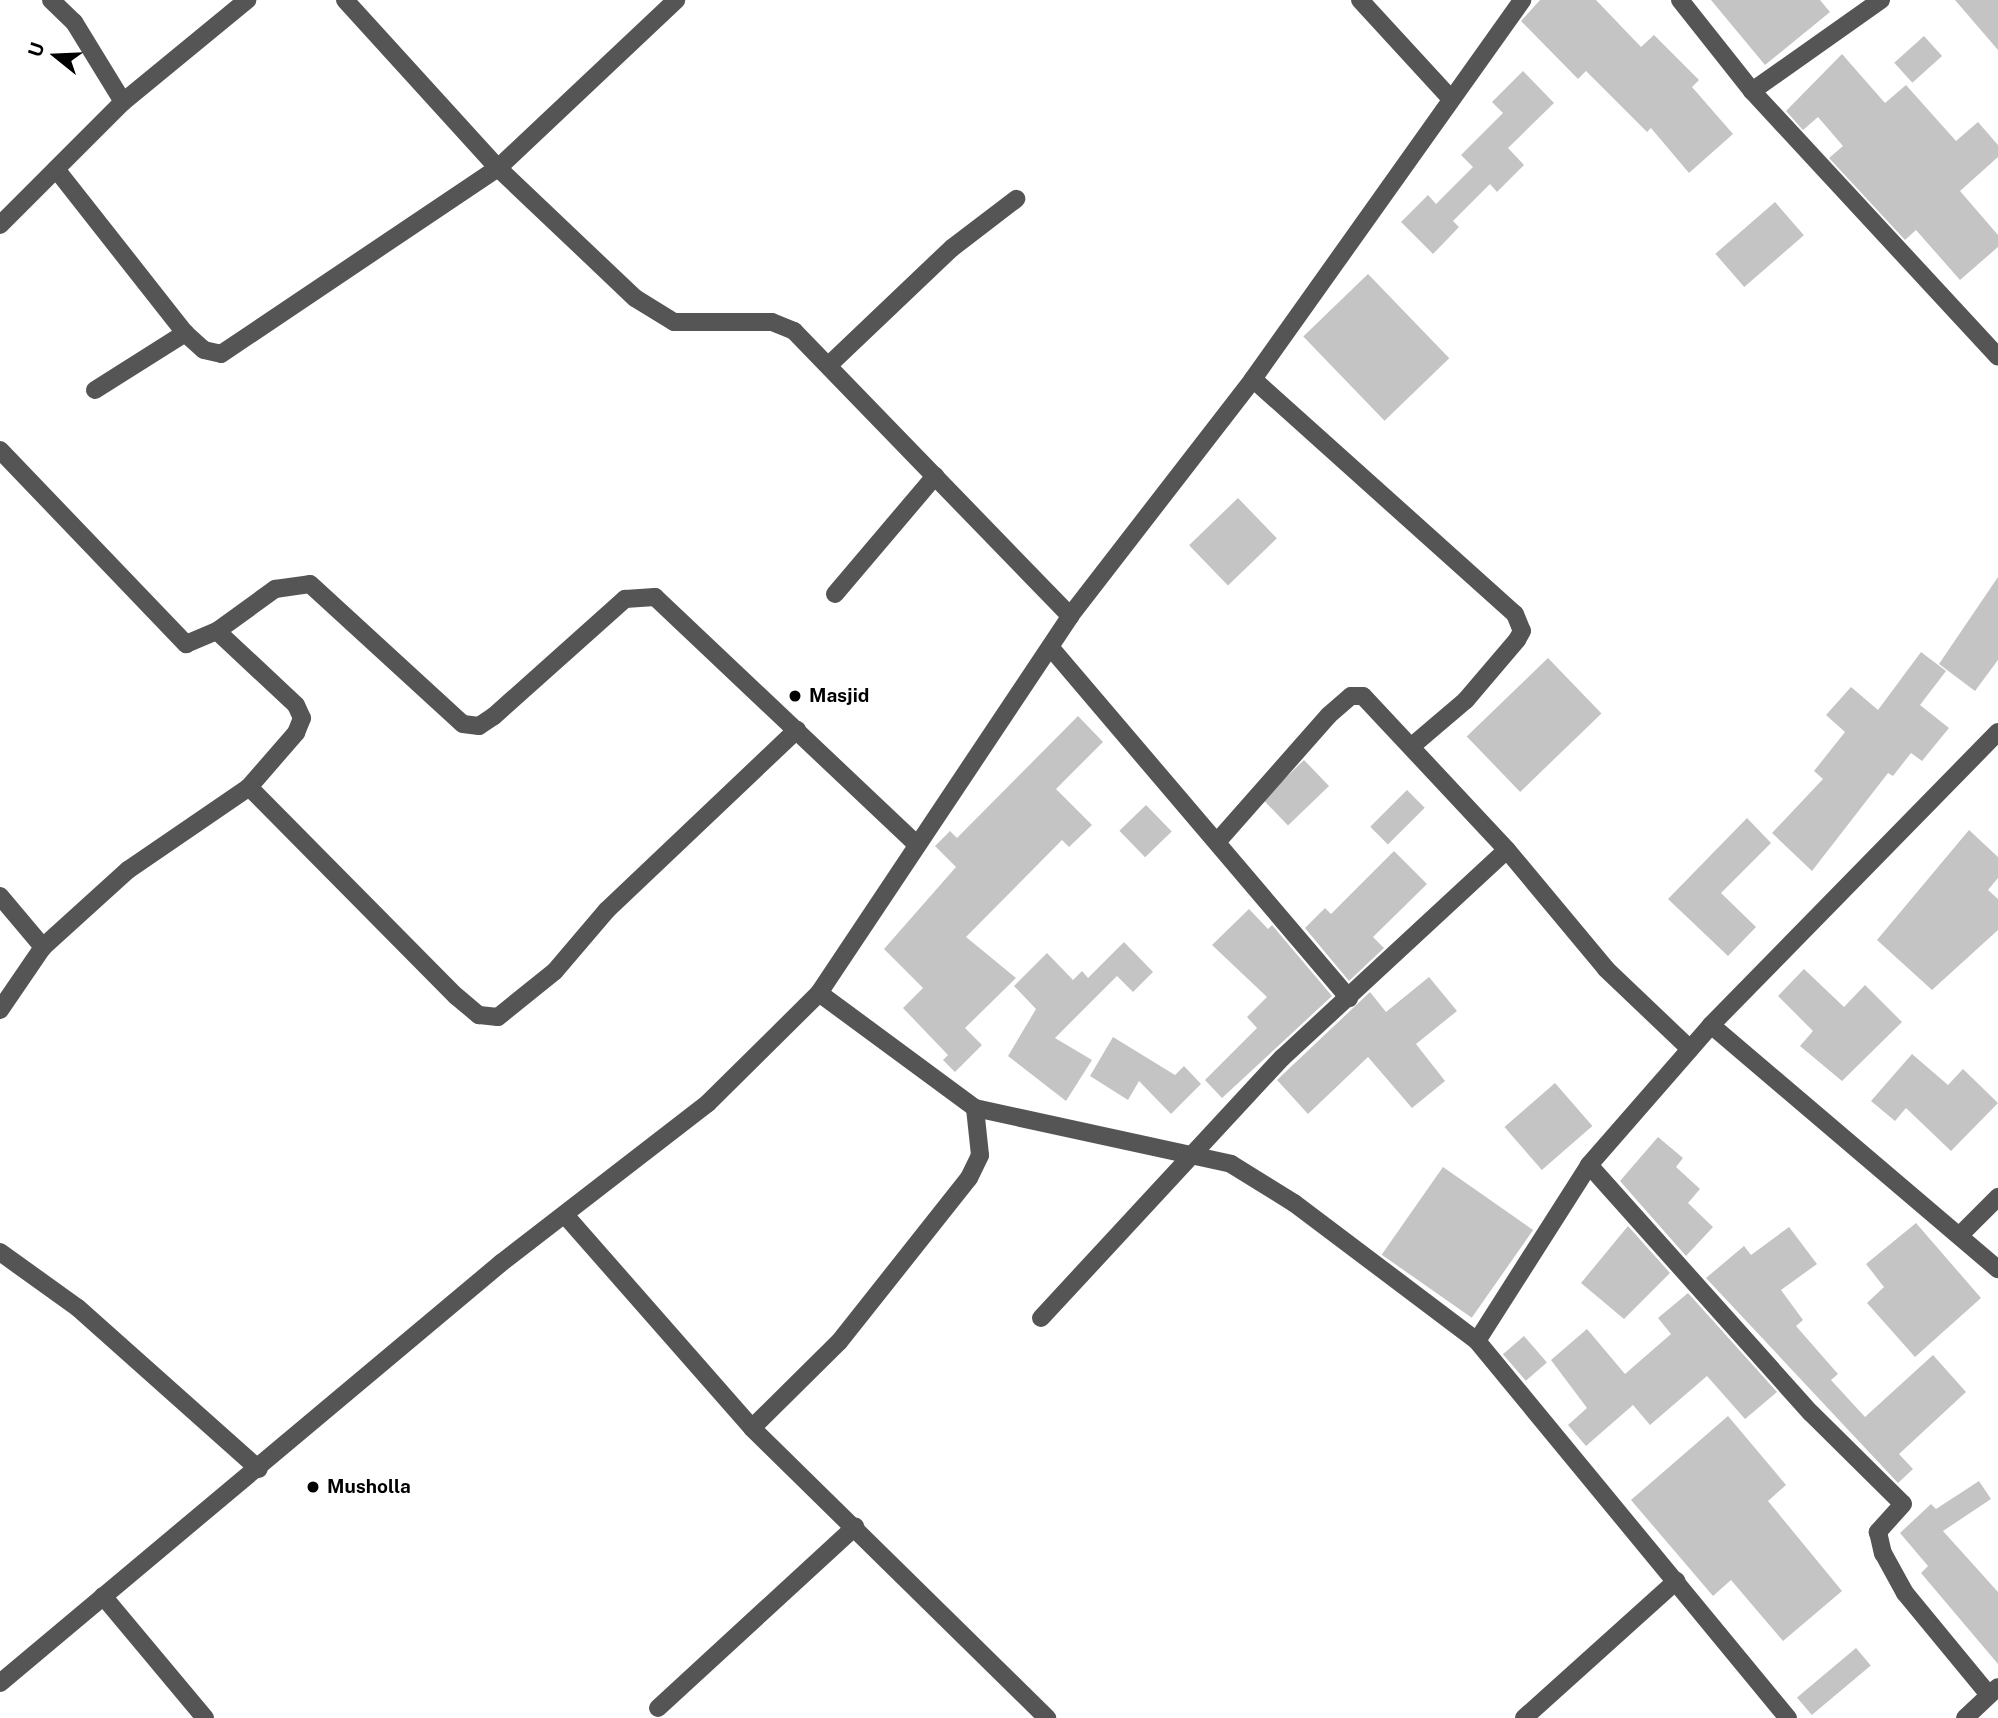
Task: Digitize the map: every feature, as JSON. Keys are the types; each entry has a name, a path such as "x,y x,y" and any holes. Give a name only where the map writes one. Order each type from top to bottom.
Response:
{"street":[{"path":"51,0 74,22 122,102"},
{"path":"0,225 122,102 247,0"},
{"path":"345,0 498,168 658,315 685,323 782,324 830,364 1070,616"},
{"path":"56,169 185,333 204,350 233,349 498,168 676,0"},
{"path":"1360,0 1451,99"},
{"path":"0,1684 565,1215 708,1103 819,993 1070,616 1253,379 1522,0"},
{"path":"1680,0 1752,91 1998,357"},
{"path":"1752,91 1881,0"},
{"path":"830,364 952,248 1016,199"},
{"path":"95,390 185,333"},
{"path":"1253,379 1516,614 1522,631 1517,640 1466,700 1412,746"},
{"path":"0,450 186,644 217,631 275,589 310,584 440,706 463,724 479,726 625,599 642,595 672,609 797,730 854,793 917,845"},
{"path":"835,594 935,476"},
{"path":"0,1010 43,947 128,870 249,787 302,718 286,692 217,631"},
{"path":"1051,648 1349,998"},
{"path":"1217,842 1271,775 1351,696 1363,696 1507,850 1606,969 1690,1049"},
{"path":"249,787 456,996 479,1015 498,1017 555,971 607,911 797,730"},
{"path":"1477,1341 1589,1165 1711,1025 1998,732"},
{"path":"1041,1318 1191,1153 1349,998 1507,850"},
{"path":"0,896 43,947"},
{"path":"819,993 975,1108 1191,1153 1256,1176 1477,1341 1788,1718"},
{"path":"1711,1025 1998,1269"},
{"path":"752,1428 839,1342 970,1178 981,1155 975,1108"},
{"path":"1589,1165 1811,1413 1903,1504 1878,1532 1883,1553 1913,1603 1994,1691 1965,1718"},
{"path":"1959,1235 1998,1197"},
{"path":"565,1215 752,1428 1046,1718"},
{"path":"0,1252 78,1308 259,1469"},
{"path":"658,1709 855,1527"},
{"path":"1524,1718 1676,1581"},
{"path":"103,1596 205,1718"}],"building":[{"path":"1540,0 1596,0 1641,47 1654,35 1699,80 1692,87 1733,134 1689,173 1651,128 1647,132 1586,71 1578,79 1521,21"},
{"path":"1711,0 1820,0 1830,12 1765,65"},
{"path":"1955,0 1998,0 1998,50"},
{"path":"1924,36 1942,56 1912,83 1894,63"},
{"path":"1842,54 1885,103 1906,85 1956,141 1978,122 1998,145 1998,157 1960,191 1998,235 1998,247 1960,280 1916,230 1905,240 1829,158 1843,146 1818,117 1803,130 1786,111"},
{"path":"1523,71 1554,103 1508,148 1524,165 1497,192 1490,184 1453,221 1459,227 1433,254 1401,222 1428,195 1436,204 1473,167 1461,155 1503,113 1492,102"},
{"path":"1775,202 1804,235 1744,287 1715,254"},
{"path":"1368,274 1449,358 1385,421 1303,337"},
{"path":"1238,498 1277,538 1228,586 1189,545"},
{"path":"1998,577 1998,660 1975,691 1939,664"},
{"path":"1921,652 1946,671 1920,705 1949,728 1922,761 1911,753 1893,776 1888,773 1812,871 1772,833 1823,779 1814,771 1845,732 1826,715 1851,687 1878,710"},
{"path":"1548,658 1601,713 1520,792 1467,736"},
{"path":"1078,716 1103,742 1056,789 1092,825 1069,847 1062,840 966,937 1016,978 965,1028 982,1045 955,1072 943,1060 948,1055 903,1008 923,988 884,949 956,867 935,846 950,831 957,838"},
{"path":"1304,760 1329,786 1288,825 1263,800"},
{"path":"1407,790 1425,808 1388,844 1370,827"},
{"path":"1146,805 1172,832 1145,857 1119,831"},
{"path":"1747,818 1771,843 1721,893 1756,927 1728,956 1668,899"},
{"path":"1969,830 1998,857 1998,878 1988,890 1998,899 1998,930 1932,990 1877,940"},
{"path":"1394,851 1427,884 1373,937 1384,948 1349,981 1305,928 1325,908 1331,914"},
{"path":"1249,909 1268,929 1272,925 1332,996 1222,1098 1205,1080 1257,1028 1247,1017 1267,997 1212,945"},
{"path":"1124,942 1153,972 1133,992 1117,976 1055,1038 1092,1060 1066,1101 1008,1056 1036,1009 1014,986 1047,953 1073,980 1082,971 1088,978"},
{"path":"1804,969 1844,1007 1865,985 1902,1022 1842,1081 1800,1046 1813,1031 1778,996"},
{"path":"1429,977 1457,1011 1416,1044 1445,1081 1412,1108 1368,1057 1308,1114 1277,1080 1370,992 1386,1012"},
{"path":"1113,1037 1175,1075 1184,1066 1201,1084 1171,1114 1139,1081 1128,1100 1090,1076"},
{"path":"1912,1054 1948,1085 1963,1069 1998,1103 1951,1151 1906,1108 1895,1121 1871,1101"},
{"path":"1555,1083 1592,1126 1542,1170 1504,1127"},
{"path":"1658,1137 1683,1158 1676,1167 1700,1189 1688,1203 1713,1227 1686,1256 1620,1181"},
{"path":"1443,1167 1533,1230 1472,1318 1382,1255"},
{"path":"1916,1223 1981,1298 1915,1357 1867,1303 1884,1287 1866,1264"},
{"path":"1628,1226 1670,1273 1624,1319 1581,1283"},
{"path":"1789,1227 1817,1264 1781,1290 1803,1320 1796,1326 1838,1374 1831,1380 1865,1417 1933,1355 1966,1392 1899,1454 1913,1469 1898,1483 1706,1278 1744,1246 1751,1255"},
{"path":"1688,1293 1777,1392 1745,1419 1707,1376 1650,1425 1633,1405 1586,1446 1568,1425 1587,1408 1551,1360 1587,1329 1625,1374 1671,1334 1658,1318"},
{"path":"1524,1336 1547,1362 1526,1381 1503,1354"},
{"path":"1728,1416 1786,1485 1768,1501 1842,1591 1783,1641 1731,1580 1713,1596 1631,1500"},
{"path":"1979,1481 1991,1499 1943,1531 1998,1592 1998,1664 1921,1573 1928,1566 1900,1533 1931,1504 1936,1509"},
{"path":"1856,1648 1871,1666 1812,1715 1797,1697"}],"place":[{"name":"Masjid","path":"795,696"},
{"name":"Musholla","path":"313,1487"}]}
